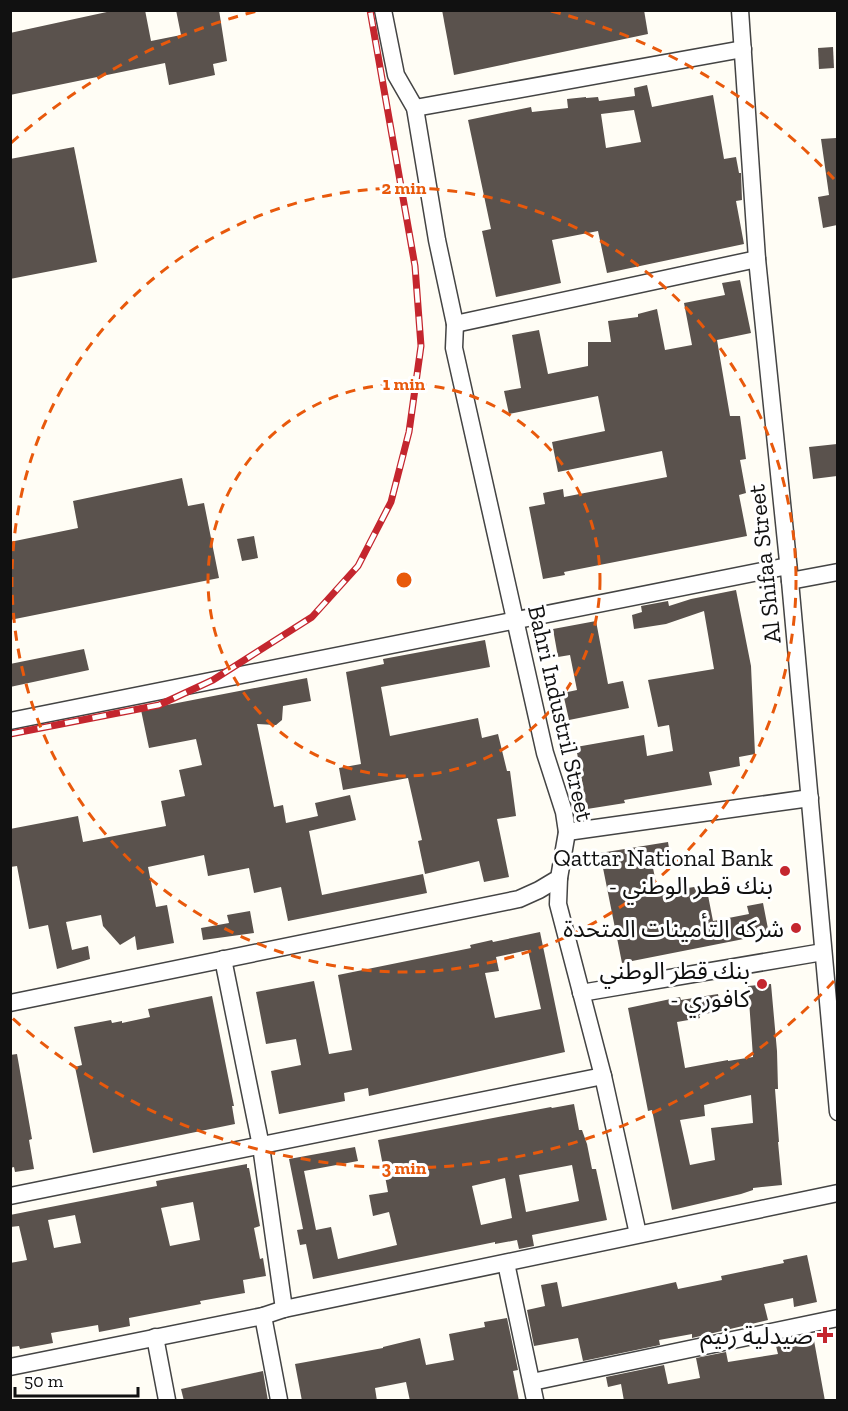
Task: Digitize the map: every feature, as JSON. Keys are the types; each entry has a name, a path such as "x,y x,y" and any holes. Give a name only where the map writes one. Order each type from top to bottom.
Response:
{"street":[{"name":"Bahri Industril Street","path":"383,10 396,75 415,108 437,240 455,324 454,348 545,753 564,812 567,832 559,878 558,904 603,1076 638,1234"},
{"name":"Al Shifaa Street","path":"740,10 757,259 789,574 837,1112"},
{"path":"415,108 742,49"},
{"path":"455,324 757,259"},
{"path":"10,721 515,621 789,574 837,572"},
{"path":"567,832 810,798"},
{"path":"10,1003 519,899 559,878"},
{"path":"581,993 823,952"},
{"path":"223,959 261,1146 284,1310"},
{"path":"10,1196 603,1076"},
{"path":"10,1367 263,1316 837,1193"},
{"path":"506,1263 535,1401"},
{"path":"263,1316 279,1401"},
{"path":"532,1382 837,1318"},
{"path":"155,1337 167,1401"}],"building":[{"path":"116,10 145,10 151,41 181,35 176,10 219,10 227,61 213,64 215,75 169,85 165,63 10,95 10,33"},
{"path":"442,10 644,10 648,34 454,75"},
{"path":"833,47 834,68 819,69 818,48"},
{"path":"647,85 652,107 713,95 724,159 736,157 739,173 741,173 742,200 736,201 744,244 607,273 598,231 552,240 561,283 496,297 482,231 491,229 468,120 531,107 532,112 568,108 567,99 598,97 599,101 635,96 634,88","holes":["634,110 641,142 606,148 601,114"]},
{"path":"836,138 837,225 823,228 818,197 829,195 821,139"},
{"path":"74,147 97,262 10,279 10,159"},
{"path":"740,280 751,333 717,340 730,416 740,416 746,459 740,460 746,493 739,495 747,536 564,572 565,575 543,579 529,507 545,504 543,493 563,489 564,497 667,477 662,451 558,472 552,442 605,431 598,396 509,414 504,391 521,388 512,335 539,330 548,374 588,366 588,342 611,342 608,321 638,317 638,314 657,309 665,350 692,345 684,303 725,295 722,283"},
{"path":"837,444 837,476 813,479 809,447"},
{"path":"182,478 188,506 204,503 219,578 10,620 10,542 78,528 73,501"},
{"path":"254,536 258,558 242,561 237,539"},
{"path":"736,590 751,666 755,754 739,757 740,766 709,772 712,785 624,800 625,803 587,809 576,747 644,735 647,756 673,751 669,725 658,727 648,680 714,669 704,611 666,624 634,629 632,615 642,612 641,606 668,601 669,606"},
{"path":"596,621 608,684 623,681 629,708 569,720 563,693 577,690 570,655 558,657 553,629"},
{"path":"485,640 490,667 381,687 390,736 478,718 482,738 498,734 507,771 510,771 516,816 497,819 509,877 484,882 479,861 425,874 418,841 422,840 408,778 343,790 339,768 361,764 346,672 384,664 383,659"},
{"path":"84,649 89,670 10,687 10,664"},
{"path":"307,678 311,701 283,706 282,720 276,725 257,724 274,807 283,805 286,823 318,816 315,803 350,795 356,820 309,831 322,895 423,874 427,893 288,921 281,887 254,893 249,868 208,876 204,855 148,867 156,907 167,905 174,943 137,950 135,936 120,945 103,926 101,915 66,922 72,950 88,946 90,959 57,969 48,925 29,929 17,866 10,867 10,829 78,816 83,842 166,826 161,801 185,796 179,770 202,765 196,739 149,748 141,710"},
{"path":"668,842 670,854 651,858 658,893 706,885 713,921 749,914 747,906 763,903 769,934 622,963 600,853"},
{"path":"250,911 254,933 203,940 201,928 229,923 227,915"},
{"path":"540,932 565,1052 369,1096 368,1088 344,1093 345,1101 279,1114 271,1071 301,1065 296,1039 266,1044 256,992 314,981 329,1054 352,1050 338,975 471,948 470,945 492,940 493,942","holes":["528,950 541,1009 495,1018 485,973 499,971 496,957"]},
{"path":"771,984 777,1051 778,1089 775,1089 782,1185 753,1188 741,1194 672,1210 652,1110 648,1111 628,1008 680,997 681,1000 718,994 721,1011 677,1022 685,1068 753,1057 748,986","holes":["751,1095 753,1123 711,1128 715,1160 690,1165 680,1120 705,1116 704,1105"]},
{"path":"212,996 234,1106 232,1106 235,1124 93,1153 75,1067 82,1065 74,1027 111,1020 112,1023 122,1021 122,1023 150,1017 148,1009"},
{"path":"17,1054 32,1139 29,1140 34,1169 15,1172 14,1167 10,1168 10,1055"},
{"path":"574,1104 579,1130 582,1130 587,1144 592,1169 596,1169 607,1220 532,1235 534,1246 519,1249 517,1240 495,1244 495,1242 313,1279 306,1244 300,1245 297,1230 303,1229 289,1159 355,1147 358,1161 304,1171 316,1230 331,1227 338,1259 397,1245 389,1212 373,1216 369,1195 388,1192 378,1140","holes":["572,1165 579,1201 526,1212 519,1175","505,1178 512,1218 481,1225 472,1186"]},
{"path":"247,1164 260,1226 254,1228 266,1276 243,1280 245,1293 129,1318 130,1326 99,1332 98,1325 51,1333 53,1343 20,1349 19,1346 10,1347 10,1263 27,1260 19,1226 10,1227 10,1215 157,1186 156,1181","holes":["193,1202 200,1240 170,1246 161,1208","75,1215 81,1243 54,1248 48,1220"]},
{"path":"807,1255 817,1302 794,1307 793,1298 764,1304 768,1320 692,1338 692,1334 659,1340 660,1345 583,1361 578,1338 534,1346 527,1310 545,1306 541,1285 557,1282 562,1307 676,1282 678,1289 722,1280 721,1276 784,1263 783,1260"},
{"path":"507,1318 518,1370 513,1371 519,1401 410,1401 406,1382 375,1388 377,1401 302,1401 295,1364 383,1348 420,1338 426,1365 454,1360 449,1334 485,1327 484,1322"},
{"path":"813,1335 825,1401 624,1401 621,1384 608,1387 606,1377 664,1365 668,1384 700,1378 696,1358 726,1352 728,1362 778,1354 775,1342"},
{"path":"263,1371 268,1401 184,1401 181,1389"}],"railway":[{"path":"10,734 159,705 213,680 312,617 358,566 391,502 409,432 421,346 415,266 370,10"}],"place":[{"name":"Qattar National Bank - بنك قطر الوطني","path":"785,871"},
{"name":"شركه التأمينات المتحدة","path":"796,928"},
{"name":"بنك قطر الوطني - كافوري","path":"762,984"},
{"name":"صيدلية رنيم","path":"825,1335"}]}
